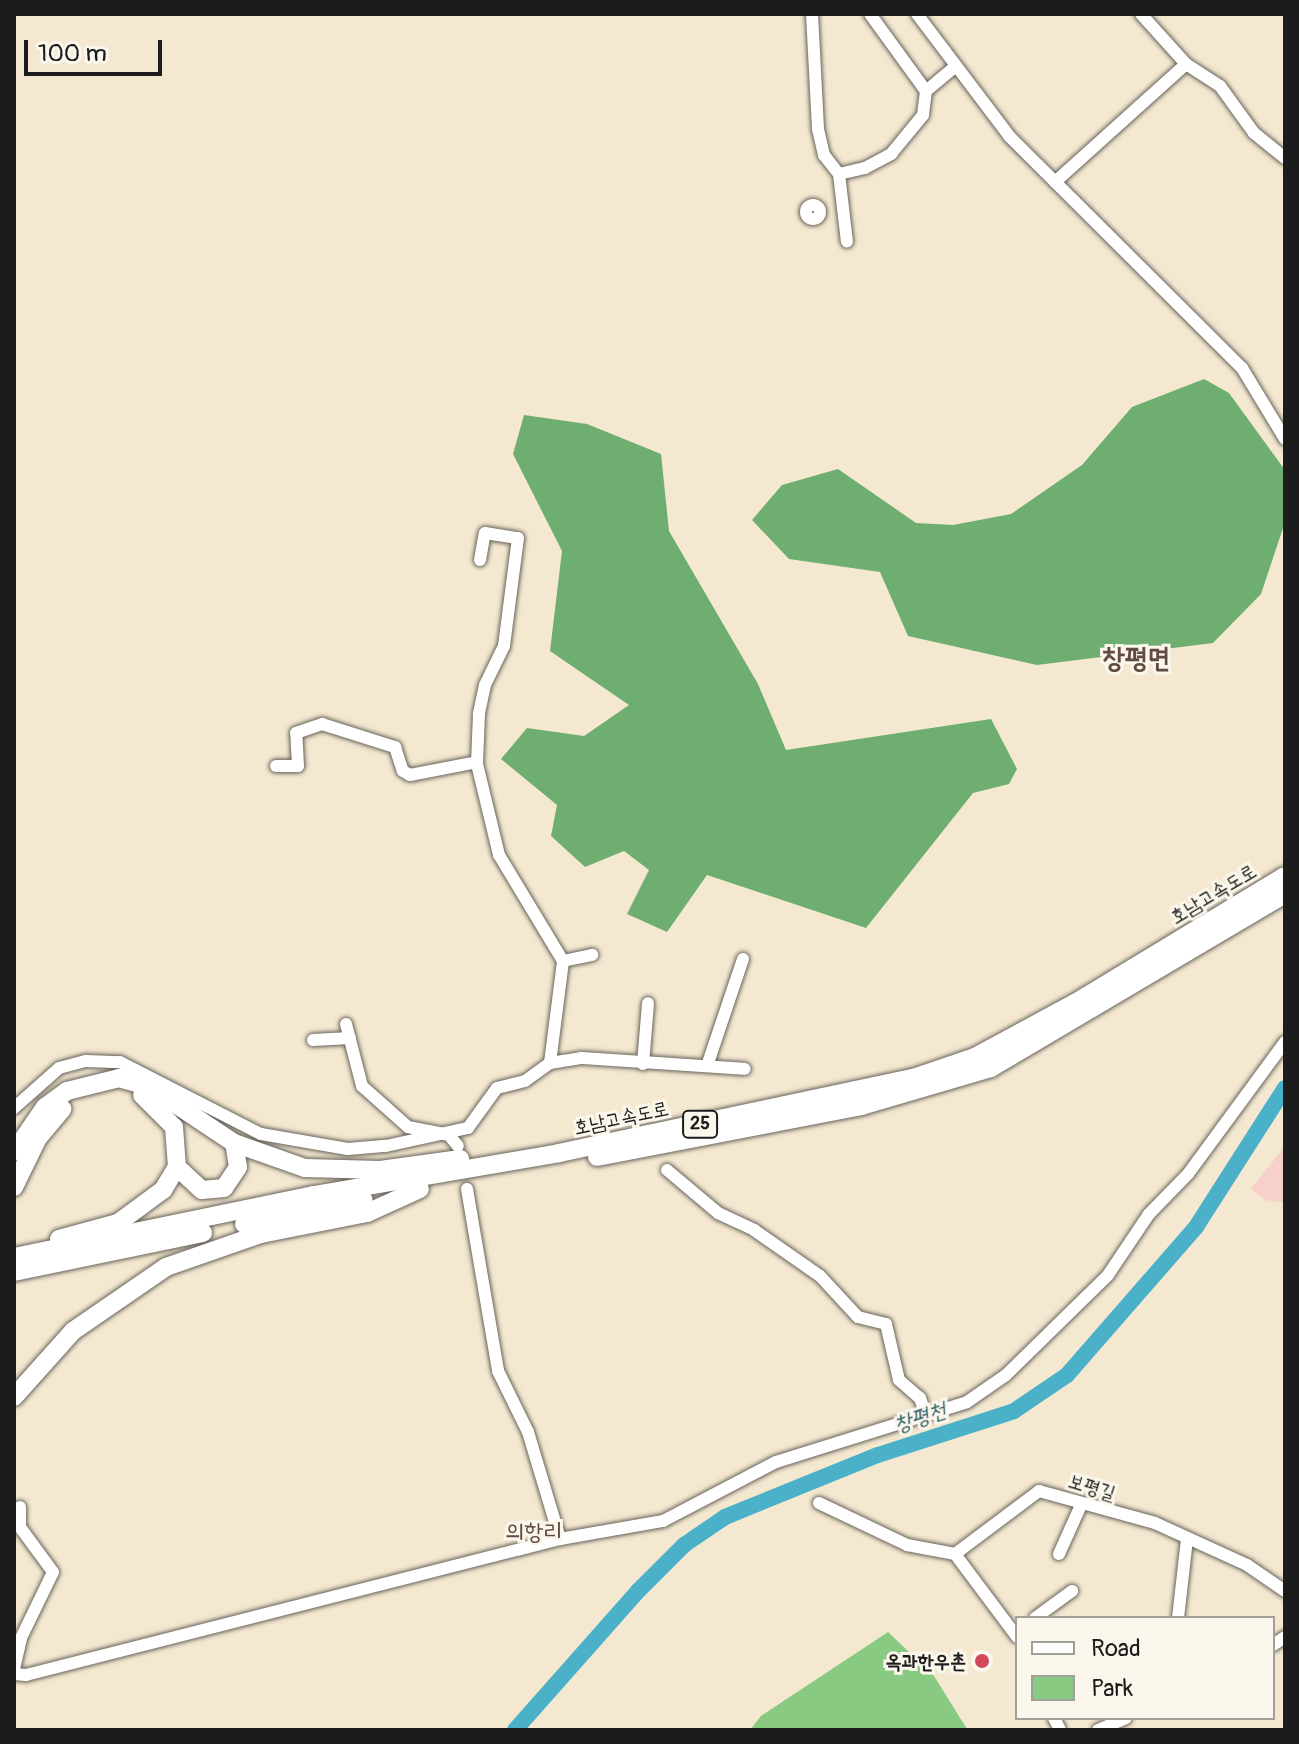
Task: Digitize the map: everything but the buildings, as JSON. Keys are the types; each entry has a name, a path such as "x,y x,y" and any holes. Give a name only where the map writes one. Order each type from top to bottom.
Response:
{"highway":[{"name":"호남고속도로","path":"14,1272 70,1249 314,1195 559,1153 848,1094 975,1057 1285,876"},
{"name":"호남고속도로","path":"14,1257 420,1189 861,1106 991,1068 1171,966 1285,894"},
{"path":"14,1152 45,1107 67,1091 119,1078 150,1087 234,1143 270,1160 345,1170 380,1170 509,1151 559,1153"},
{"path":"14,1187 55,1115 75,1099 121,1089 144,1096 163,1110 174,1127 177,1167 146,1208 70,1249"},
{"path":"177,1167 202,1190 224,1188 238,1167 234,1143"},
{"path":"14,1397 73,1331 166,1267 224,1244 367,1213 420,1189"},
{"name":"25","path":"14,1251 70,1249"}],"street":[{"path":"812,14 818,129 824,155 839,174 847,242"},
{"path":"839,174 865,168 891,154 923,115 926,91 870,14"},
{"path":"917,14 994,119 1242,368 1285,439"},
{"path":"1141,14 1186,64 1220,86 1254,133 1285,158"},
{"path":"1055,182 1186,64"},
{"path":"926,91 955,67"},
{"path":"821,211 842,209"},
{"path":"480,560 485,533 518,538 504,646 485,685 479,714 477,762 499,855 563,961 550,1063"},
{"path":"276,766 298,766 296,733 322,724 395,747 403,771 410,775 477,762"},
{"path":"563,961 592,955"},
{"path":"707,1066 743,959"},
{"path":"643,1064 648,1003"},
{"path":"346,1024 362,1086 408,1127 449,1135 458,1146"},
{"path":"313,1040 350,1038"},
{"path":"20,1507 20,1527 53,1572 21,1638 14,1672 26,1675 560,1539 663,1521 776,1462 967,1402 993,1384 1071,1316 1108,1275 1149,1214 1188,1174 1285,1042"},
{"path":"14,1108 59,1068 86,1061 120,1062 261,1134 348,1149 449,1135 468,1128 497,1088 525,1081 550,1063 581,1058 745,1069"},
{"path":"667,1170 718,1213 754,1230 820,1276 858,1317 886,1324 899,1380 920,1398 926,1415"},
{"path":"467,1189 498,1371 528,1432 560,1539"},
{"name":"보평길","path":"955,1554 1039,1491 1155,1523 1247,1565 1285,1591"},
{"path":"819,1503 907,1545 955,1554 1015,1633"},
{"path":"1059,1554 1081,1505"},
{"path":"1178,1616 1187,1539"},
{"path":"1038,1616 1072,1591"},
{"path":"1098,1730 1121,1720"}],"shaded area":[{"path":"1285,1146 1285,1203 1265,1200 1251,1189"}],"green space":[{"path":"1204,379 1229,393 1285,470 1285,522 1261,594 1213,643 1037,665 908,636 880,572 789,559 752,520 782,485 838,469 916,523 953,525 1011,514 1082,465 1132,407"},
{"path":"524,415 587,424 661,454 669,531 758,684 786,750 991,719 1017,769 1009,784 973,793 866,928 707,875 667,932 627,914 649,870 624,851 585,867 551,836 557,805 501,759 527,728 584,736 629,705 550,651 562,551 513,454"},
{"path":"888,1632 934,1676 967,1729 750,1730 761,1716"}],"waterway":[{"name":"창평천","path":"515,1730 638,1591 684,1545 725,1517 878,1455 1014,1411 1067,1375 1196,1227 1285,1088"}],"place":[{"name":"옥과한우촌","path":"982,1661"}],"district":[{"name":"창평면","path":"1136,659"},
{"name":"의항리","path":"534,1532"}]}
